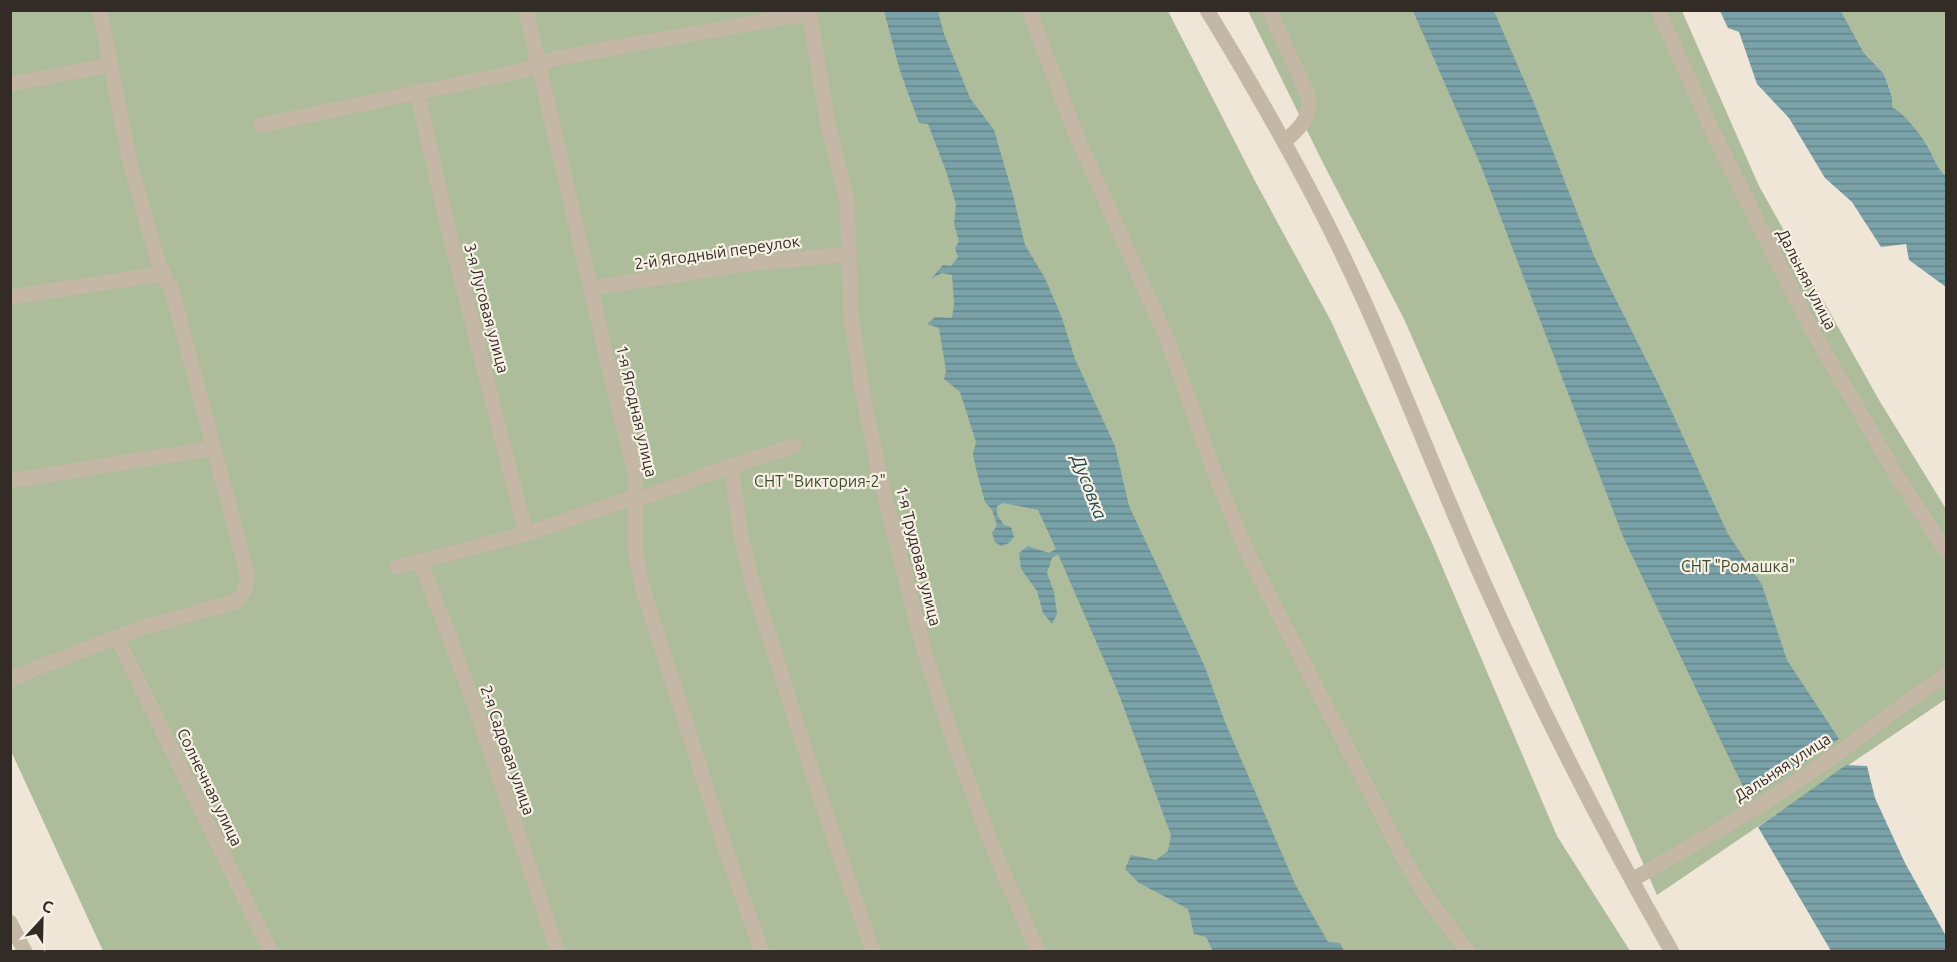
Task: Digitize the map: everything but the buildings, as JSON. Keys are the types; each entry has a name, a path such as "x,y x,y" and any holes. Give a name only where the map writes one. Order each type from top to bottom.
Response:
{"street":[{"path":"10,680 144,627 217,609 235,602 244,595 247,573 172,291 162,274 125,141 100,10"},
{"name":"1-я Ягодная улица","path":"526,10 635,473 635,547 642,586 728,856 762,951"},
{"path":"1029,10 1075,132 1168,341 1217,479 1249,556 1403,857 1426,896 1468,951"},
{"path":"1207,10 1284,142 1321,212 1364,301 1485,584 1538,696 1632,880 1672,951"},
{"path":"1269,10 1309,98 1310,107 1307,116 1300,128 1284,142"},
{"name":"Дальняя улица","path":"1658,10 1712,130 1811,328 1894,471 1947,551"},
{"path":"261,125 517,72 557,58 809,12"},
{"name":"1-я Трудовая улица","path":"809,12 828,125 847,201 851,317 863,395 883,490 923,646 946,719 988,836 1038,951"},
{"path":"10,84 111,65"},
{"name":"3-я Луговая улица","path":"417,91 446,219 526,534"},
{"name":"2-й Ягодный переулок","path":"590,288 755,263 849,254"},
{"path":"10,297 162,274"},
{"path":"396,567 526,534 622,501 635,501 794,446"},
{"path":"10,481 214,448"},
{"path":"731,466 741,536 752,582 816,784 873,951"},
{"name":"2-я Садовая улица","path":"420,562 442,615 493,758 558,951"},
{"name":"Солнечная улица","path":"117,638 271,951"},
{"name":"Дальняя улица","path":"1632,880 1785,789 1947,675"},
{"path":"10,922 25,951"}],"green space":[{"name":"СНТ \"Виктория-2\"","path":"10,11 1168,11 1255,181 1331,321 1432,543 1557,836 1630,951 103,951 11,751"},
{"name":"СНТ \"Ромашка\"","path":"1248,11 1682,11 1759,186 1879,400 1946,509 1946,699 1657,895 1404,319"},
{"path":"1841,11 1946,11 1946,176 1917,131 1892,107 1892,97 1884,74 1864,53"}],"water":[{"name":"Дусовка","path":"884,11 938,11 944,34 970,98 994,130 1025,245 1045,278 1062,318 1075,359 1115,446 1129,506 1205,667 1225,722 1295,884 1328,942 1340,943 1344,951 1213,951 1206,937 1194,934 1188,909 1139,883 1125,869 1131,855 1156,860 1168,851 1171,835 1118,692 1058,554 1052,558 1047,573 1054,592 1057,614 1052,624 1043,613 1037,591 1021,569 1019,553 1028,546 1049,553 1056,549 1038,510 1004,503 997,506 997,514 1004,525 1011,527 1014,537 1009,543 1001,546 995,542 992,533 997,525 992,510 985,502 973,454 976,442 960,392 944,379 946,371 939,328 927,324 935,317 952,318 954,304 952,275 942,273 931,279 943,265 951,266 958,257 955,248 959,241 954,224 956,204 928,124 919,123 900,71"},
{"path":"1413,11 1494,11 1534,103 1594,256 1663,393 1728,534 1762,585 1787,660 1839,739 1749,799 1624,539 1481,166"},
{"path":"1720,11 1841,11 1864,53 1884,74 1892,97 1892,107 1902,114 1917,131 1946,176 1946,287 1909,260 1906,244 1881,247 1852,202 1825,178 1789,118 1757,84 1739,32 1728,28"},
{"path":"1846,765 1867,766 1875,798 1905,863 1946,936 1946,951 1831,951 1758,827"}]}
